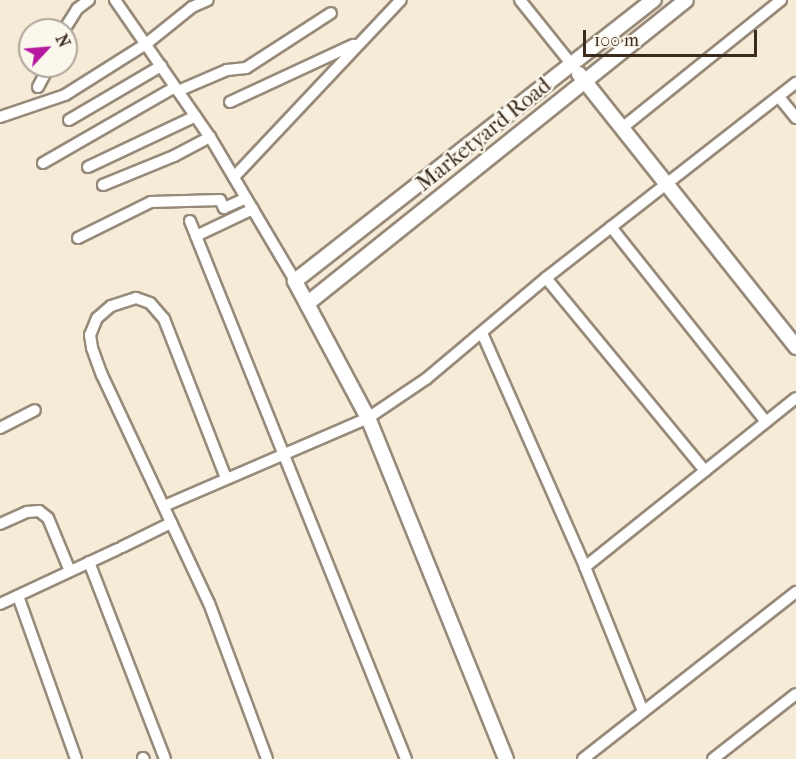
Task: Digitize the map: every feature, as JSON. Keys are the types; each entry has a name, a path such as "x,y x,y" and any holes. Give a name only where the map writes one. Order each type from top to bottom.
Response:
{"street":[{"path":"71,18 77,9 89,0"},
{"path":"115,0 210,137 308,303 368,418 506,759"},
{"path":"0,117 65,95 146,44 174,19 207,0"},
{"path":"234,177 400,0"},
{"path":"520,0 796,347"},
{"name":"Marketyard Road","path":"295,281 654,0"},
{"name":"Marketyard Road","path":"308,303 686,0"},
{"path":"622,128 780,0"},
{"path":"43,163 177,89 227,70 246,68 331,13"},
{"path":"230,102 313,66 351,45 357,46"},
{"path":"69,120 161,66"},
{"path":"38,87 42,78"},
{"path":"164,506 368,418 426,379 611,227 796,83"},
{"path":"779,97 796,118"},
{"path":"88,167 196,116"},
{"path":"103,185 174,156 210,137"},
{"path":"78,238 151,202 220,200 224,208 246,198"},
{"path":"196,236 253,209"},
{"path":"190,221 285,453 405,759"},
{"path":"611,227 766,422"},
{"path":"546,279 705,471"},
{"path":"226,478 164,319 150,303 136,298 111,306 97,318 90,335 92,348 102,375 209,603 267,759"},
{"path":"482,333 585,567 643,711"},
{"path":"585,567 796,398"},
{"path":"0,428 35,410"},
{"path":"0,524 27,512 39,511 48,518 70,571"},
{"path":"0,604 171,523"},
{"path":"89,562 165,759"},
{"path":"583,759 796,592"},
{"path":"18,596 76,759"},
{"path":"713,759 796,694"}]}
